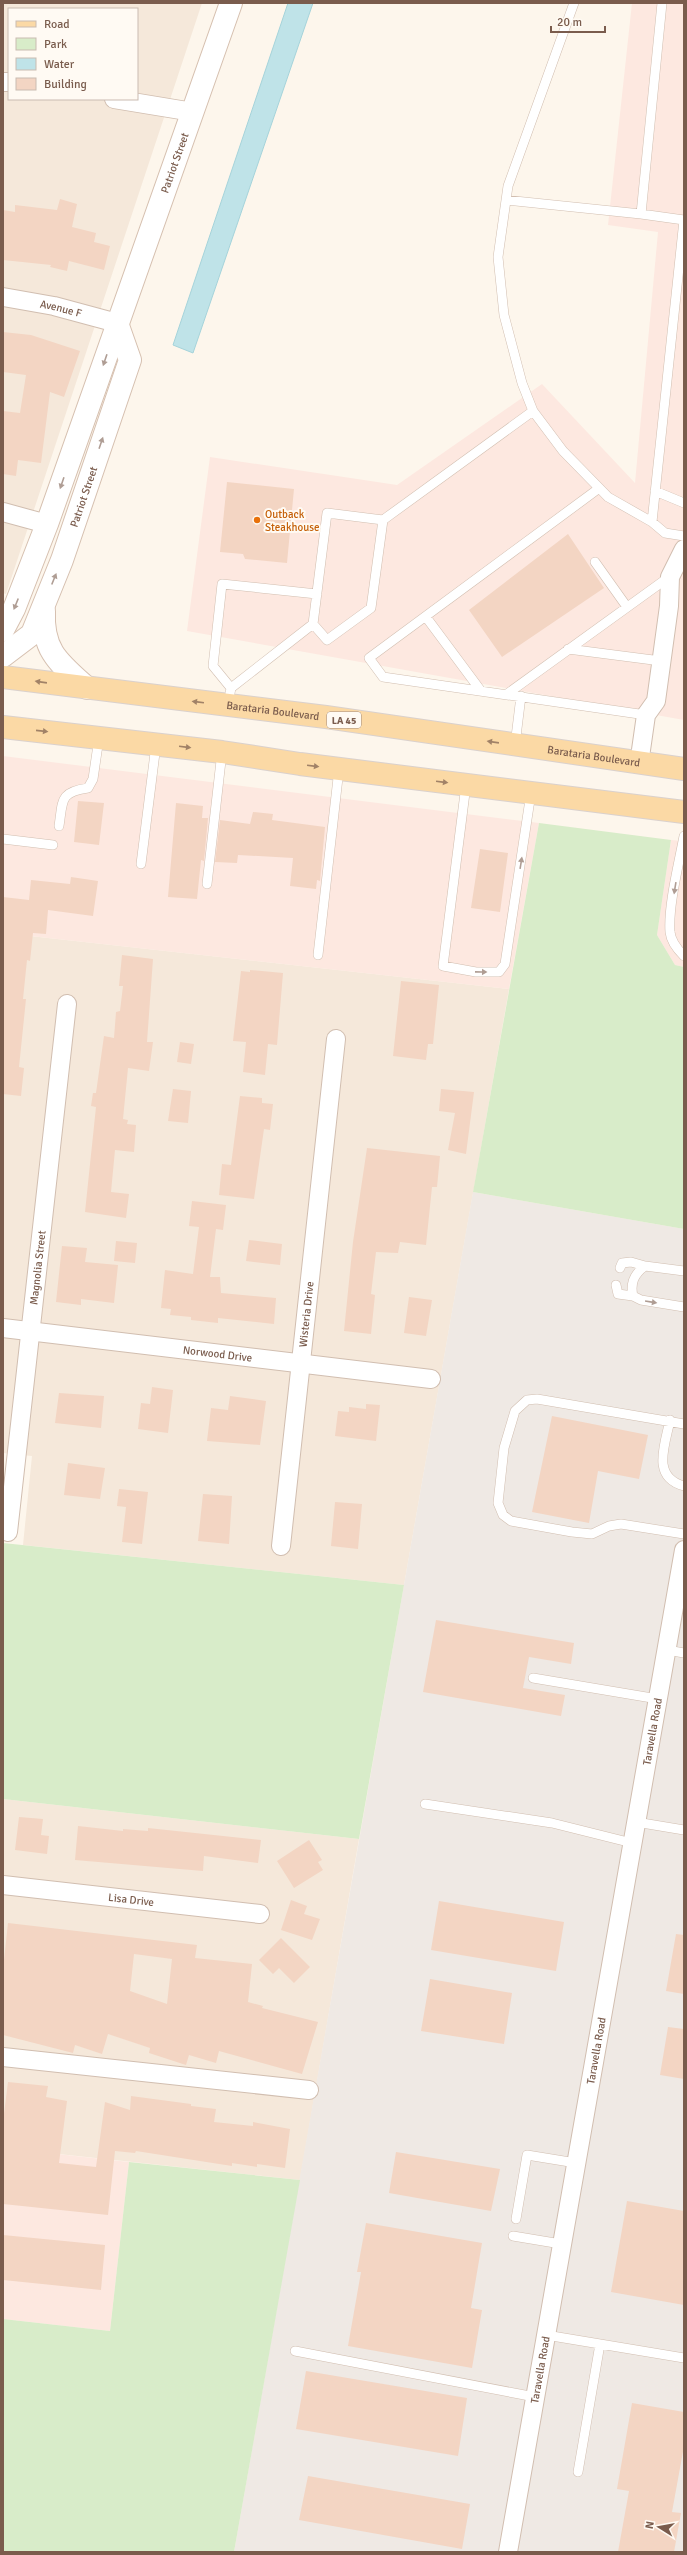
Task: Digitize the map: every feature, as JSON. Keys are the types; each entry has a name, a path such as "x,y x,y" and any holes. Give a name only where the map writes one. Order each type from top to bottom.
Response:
{"main road":[{"name":"Patriot Street","path":"3,630 14,609 47,524 231,3"},
{"name":"Patriot Street","path":"3,656 32,634 62,560 130,360 117,323"},
{"path":"44,605 43,627 46,643 62,666 86,688"},
{"name":"Barataria Boulevard","path":"3,677 86,688 230,697 326,717 639,764 684,769"},
{"path":"3,727 99,736 339,769 684,812"}],"street":[{"path":"120,100 193,112"},
{"name":"Avenue F","path":"3,297 54,306 117,323"},
{"path":"3,512 47,524"},
{"path":"639,764 646,715 656,701 669,606 670,576 684,549"},
{"name":"Magnolia Street","path":"8,1532 67,1004"},
{"name":"Wisteria Drive","path":"281,1546 336,1038"},
{"name":"Norwood Drive","path":"3,1328 302,1362 431,1379"},
{"name":"Taravella Road","path":"508,2552 684,1550"},
{"name":"Lisa Drive","path":"3,1885 260,1914"},
{"path":"3,2056 69,2066 309,2090"}],"lane":[{"path":"574,3 508,186 498,257 504,315 522,383 533,410 563,451 598,489 652,522 665,533 684,536"},
{"path":"641,214 662,3"},
{"path":"506,200 684,220 652,522"},
{"path":"317,594 222,584 213,666 230,697 313,624 317,594 327,513 383,520 533,410"},
{"path":"598,489 369,658 383,677 646,715"},
{"path":"655,491 684,502"},
{"path":"313,624 327,640 371,608 383,520"},
{"path":"595,562 627,607"},
{"path":"507,694 670,576"},
{"path":"426,617 481,691"},
{"path":"568,649 662,661"},
{"path":"515,745 521,696"},
{"path":"59,826 63,799 72,790 88,788 93,779 99,736"},
{"path":"141,864 156,744"},
{"path":"207,884 222,752"},
{"path":"318,955 339,769"},
{"path":"466,784 443,966 476,972 499,972 505,964 531,793"},
{"path":"684,836 671,912 670,933 675,946 684,956"},
{"path":"3,839 53,845"},
{"path":"620,1268 622,1263 626,1262 684,1271"},
{"path":"633,1296 631,1288 633,1277 645,1266"},
{"path":"616,1285 618,1294 633,1296 641,1300 684,1307"},
{"path":"684,1424 670,1420 537,1399 527,1400 515,1411 504,1448 498,1503 503,1515 511,1521 572,1532 592,1534 609,1526 621,1524 684,1534"},
{"path":"670,1420 663,1462 664,1474 670,1480 684,1486"},
{"path":"666,1650 684,1653"},
{"path":"533,1678 658,1699"},
{"path":"425,1804 552,1823 632,1844"},
{"path":"636,1822 684,1830"},
{"path":"516,2219 527,2155 576,2163"},
{"path":"513,2236 561,2244"},
{"path":"546,2336 684,2358"},
{"path":"578,2472 600,2344"},
{"path":"295,2351 535,2397"}],"shaded area":[{"path":"3,3 202,3 6,594 3,593"},
{"path":"632,3 684,3 684,720 187,631 210,457 397,485 542,384 635,483 658,232 608,225"},
{"path":"3,756 539,823 509,989 3,933"},
{"path":"671,840 684,841 684,967 675,965 657,935"},
{"path":"3,933 509,989 404,1585 23,1545 32,1456 3,1453"},
{"path":"473,1192 684,1229 684,2552 234,2552"},
{"path":"3,1799 359,1839 300,2180 3,2148"},
{"path":"3,2148 129,2162 110,2331 3,2319"}],"green space":[{"path":"539,823 671,840 657,935 675,965 684,967 684,1229 473,1192"},
{"path":"3,1543 404,1585 359,1839 3,1799"},
{"path":"129,2162 300,2180 234,2552 3,2552 3,2319 110,2331"}],"water":[{"path":"288,3 313,3 193,353 173,345"}],"building":[{"path":"60,199 77,204 72,227 96,233 94,242 110,246 104,270 69,261 67,271 50,267 51,265 3,260 3,210 15,212 15,205 57,210"},
{"path":"3,332 31,335 80,351 64,397 50,392 41,463 18,460 16,476 3,474 3,411 20,413 26,375 3,372"},
{"name":"Outback Steakhouse","path":"227,482 294,489 287,563 245,559 243,554 220,552"},
{"path":"568,534 604,588 502,657 469,610"},
{"path":"78,801 104,803 99,845 74,842"},
{"path":"176,803 203,806 202,818 208,818 204,861 201,860 197,899 168,897"},
{"path":"253,812 273,814 272,820 325,827 320,881 317,880 316,889 290,886 293,858 238,855 237,863 215,862 220,820 250,824"},
{"path":"480,849 508,853 500,912 471,908"},
{"path":"71,877 98,881 93,916 48,910 46,934 33,933 30,961 27,960 23,999 26,999 19,1067 24,1068 21,1096 3,1094 3,897 29,900 31,880 70,884"},
{"path":"122,955 153,959 147,1042 153,1042 149,1071 128,1068 123,1119 128,1120 127,1124 136,1125 134,1152 115,1150 111,1192 129,1194 126,1218 85,1212 96,1107 91,1106 93,1093 96,1093 104,1036 114,1038 116,1012 120,1011 123,986 119,986"},
{"path":"250,970 283,973 277,1045 268,1044 265,1075 243,1072 246,1042 233,1041 241,971 250,972"},
{"path":"401,981 439,985 433,1044 428,1044 426,1060 393,1056"},
{"path":"180,1042 194,1044 191,1064 177,1062"},
{"path":"173,1089 191,1091 188,1123 168,1121"},
{"path":"441,1089 474,1092 466,1154 448,1150 455,1113 439,1111"},
{"path":"240,1096 262,1098 262,1103 273,1104 270,1130 264,1129 254,1199 219,1195 222,1164 231,1165"},
{"path":"367,1148 440,1156 437,1187 432,1187 426,1245 400,1242 398,1253 376,1252 371,1294 375,1295 371,1334 344,1331 353,1242"},
{"path":"192,1201 226,1205 223,1230 216,1229 210,1277 220,1277 221,1293 276,1298 274,1324 218,1318 218,1323 191,1320 191,1317 170,1315 171,1309 161,1308 165,1270 193,1274 199,1227 189,1226"},
{"path":"249,1240 282,1244 280,1265 246,1261"},
{"path":"116,1241 137,1243 135,1263 114,1261"},
{"path":"62,1246 87,1248 85,1262 118,1265 114,1303 81,1299 81,1305 56,1302"},
{"path":"409,1297 432,1300 426,1336 404,1333"},
{"path":"152,1387 173,1390 168,1433 138,1429 141,1403 150,1404"},
{"path":"59,1393 104,1396 101,1428 55,1423"},
{"path":"230,1396 266,1401 260,1445 207,1441 211,1408 228,1410"},
{"path":"366,1404 380,1405 376,1441 335,1436 338,1411 349,1412 349,1407 366,1409"},
{"path":"552,1416 648,1435 639,1479 598,1471 589,1523 532,1512"},
{"path":"68,1463 105,1468 100,1499 64,1495"},
{"path":"119,1489 148,1492 142,1544 122,1542 126,1507 117,1506"},
{"path":"203,1494 232,1496 229,1544 198,1541"},
{"path":"335,1502 362,1504 358,1549 331,1546"},
{"path":"436,1620 574,1643 571,1664 529,1657 523,1688 565,1695 561,1716 423,1692"},
{"path":"19,1817 43,1819 41,1835 49,1836 47,1854 15,1850"},
{"path":"78,1826 123,1831 123,1829 148,1831 148,1828 261,1840 258,1863 204,1856 203,1871 75,1860"},
{"path":"309,1840 322,1860 318,1862 323,1870 294,1888 277,1861"},
{"path":"291,1900 307,1906 304,1914 320,1919 312,1940 281,1930"},
{"path":"439,1901 564,1922 556,1971 431,1950"},
{"path":"8,1923 197,1945 195,1958 252,1964 248,2002 263,2006 262,2008 318,2022 302,2074 219,2051 216,2063 189,2055 186,2065 149,2053 150,2048 108,2034 102,2054 75,2045 73,2053 3,2035 3,1969","holes":["134,1954 172,1959 167,2004 130,1991"]},
{"path":"676,1934 684,1935 684,1994 666,1991"},
{"path":"281,1938 310,1967 294,1983 279,1968 273,1974 259,1960"},
{"path":"430,1979 512,1993 504,2044 421,2031"},
{"path":"668,2027 684,2029 684,2079 660,2075"},
{"path":"8,2082 48,2086 46,2097 67,2101 59,2163 96,2167 105,2102 130,2110 131,2096 216,2109 214,2122 253,2126 253,2122 290,2129 285,2168 257,2164 257,2167 232,2163 232,2166 136,2151 135,2153 115,2151 108,2215 3,2204 3,2122"},
{"path":"396,2152 500,2169 491,2211 389,2193"},
{"path":"627,2201 684,2211 684,2305 611,2292"},
{"path":"366,2223 482,2243 471,2308 482,2310 472,2368 348,2346 361,2272 357,2272"},
{"path":"3,2235 105,2245 101,2290 3,2280"},
{"path":"306,2371 467,2398 458,2456 296,2429"},
{"path":"632,2403 684,2412 684,2446 672,2512 681,2513 674,2552 618,2552 629,2491 617,2489"},
{"path":"308,2476 470,2504 462,2549 299,2520"}],"place":[{"name":"Outback Steakhouse","path":"257,520"}]}
